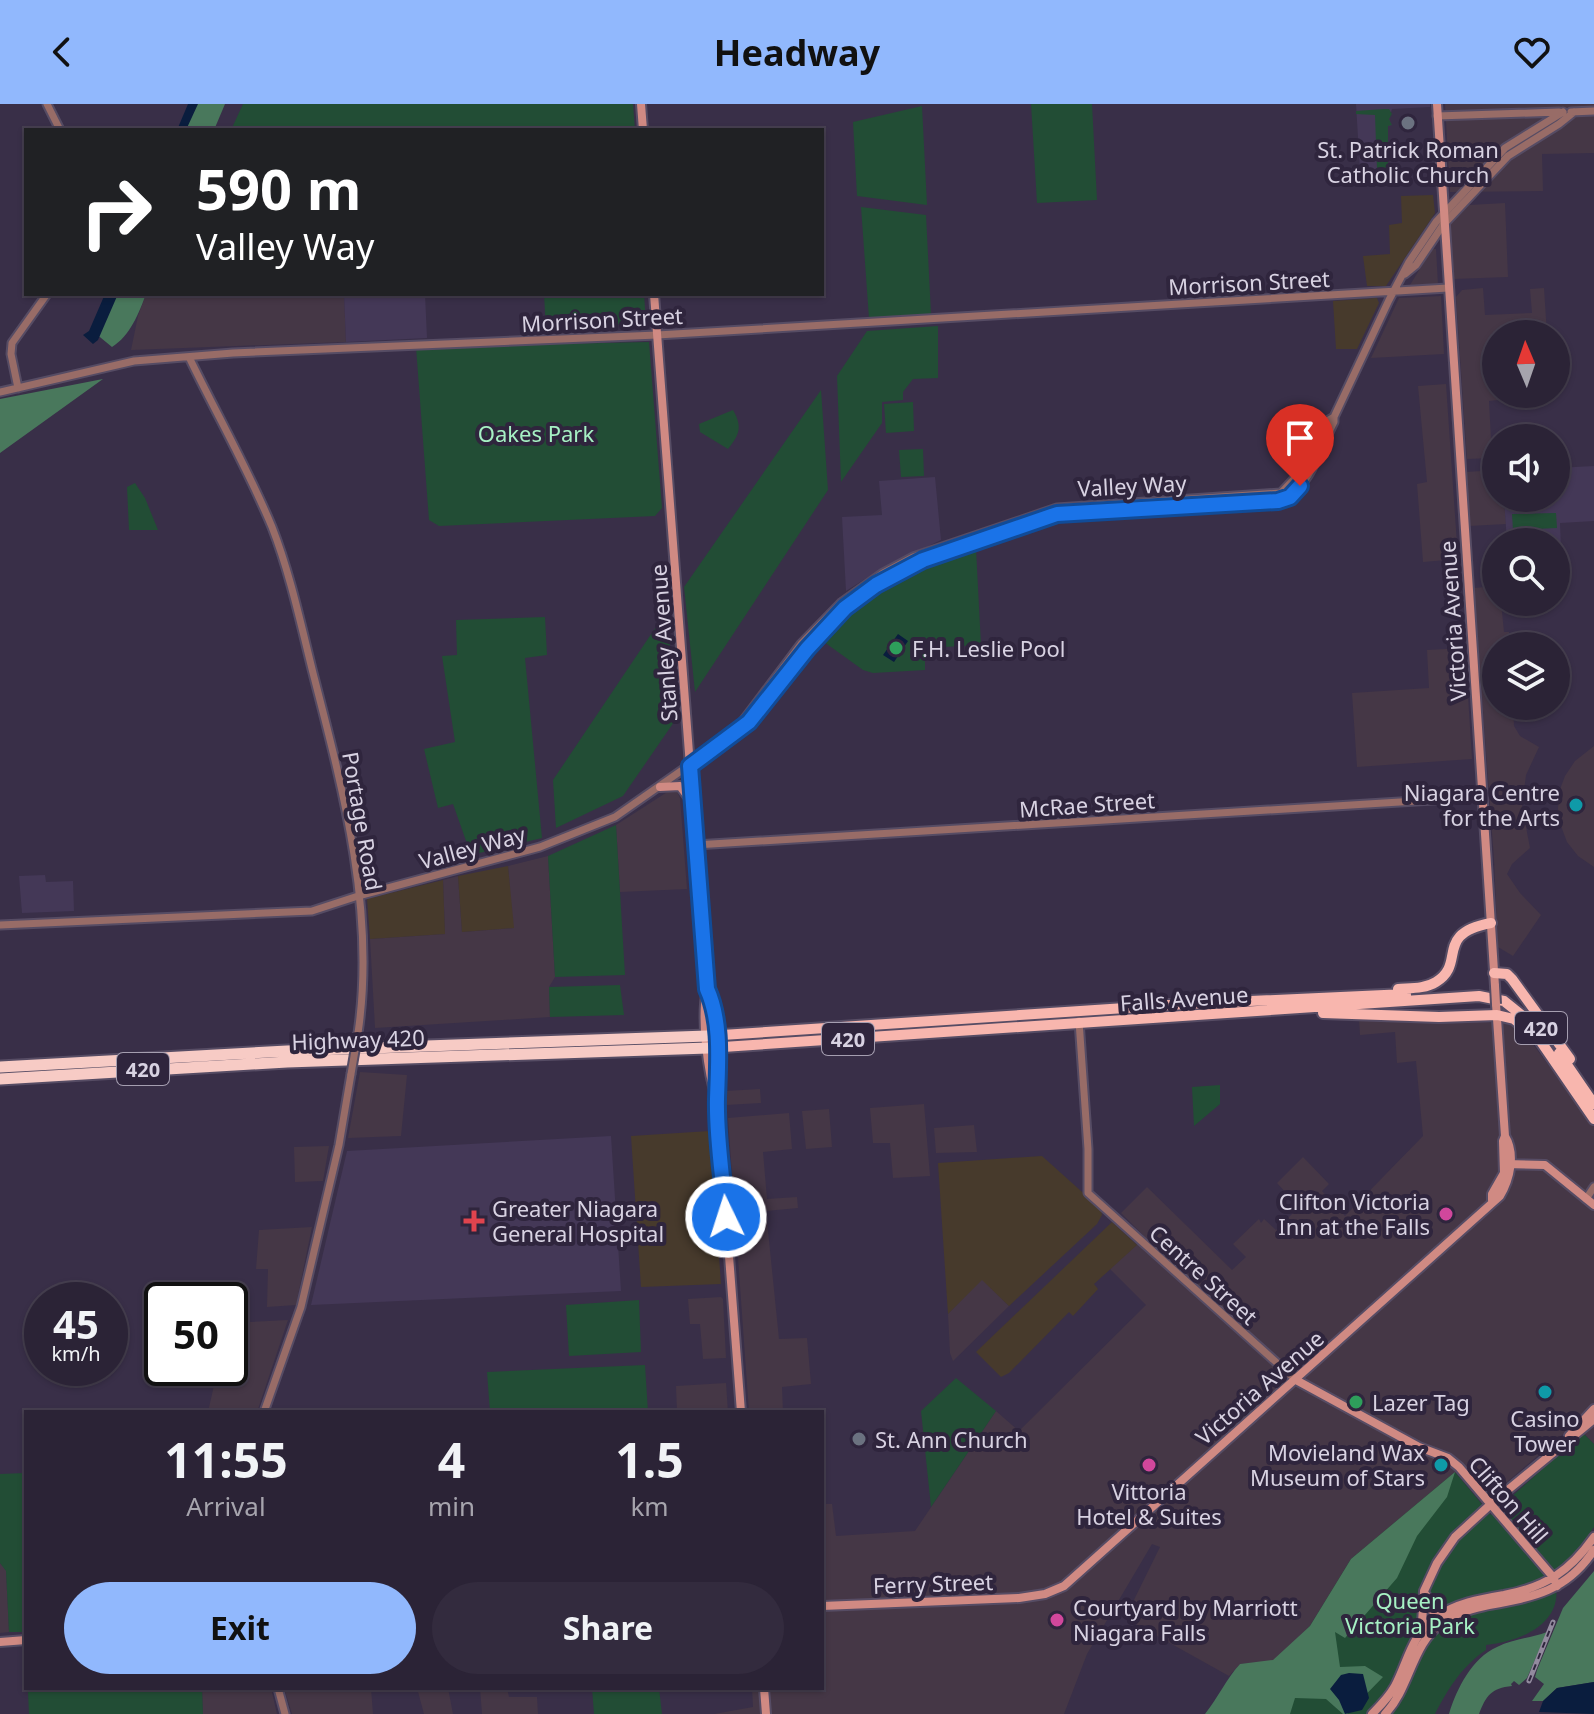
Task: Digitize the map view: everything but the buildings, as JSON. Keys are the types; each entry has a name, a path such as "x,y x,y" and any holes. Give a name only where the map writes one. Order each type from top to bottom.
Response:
{"highway":[{"path":"1337,997 1426,987 1435,983 1449,968 1457,937 1469,927 1491,923"},
{"path":"1494,973 1507,974 1530,1001 1583,1080 1589,1103"},
{"name":"Falls Avenue","path":"713,1041 1079,1011 1467,991 1504,996 1533,1016 1589,1103 1594,1119"},
{"name":"Falls Avenue","path":"713,1041 1080,1024 1479,996 1504,1001 1518,1010 1589,1103"},
{"path":"1278,1011 1439,1017 1496,1010 1521,1023 1572,1095 1589,1103"},
{"name":"Highway 420","path":"0,1067 272,1051 713,1041"},
{"name":"Highway 420","path":"0,1079 713,1041"}],"main road":[{"path":"641,104 643,128"},
{"name":"Victoria Avenue","path":"1045,1594 1067,1585 1500,1196 1505,1187 1508,1141 1505,1136 1481,797 1437,104"},
{"name":"Stanley Avenue","path":"654,296 707,989 704,1003 713,1041 712,1085 717,1100 741,1410"},
{"path":"660,787 681,786 693,806"},
{"path":"1507,1164 1545,1165 1590,1202"},
{"name":"Clifton Hill","path":"1296,1380 1419,1447 1448,1458 1466,1472 1555,1582"},
{"path":"1561,1445 1594,1409"},
{"path":"1372,1714 1395,1686 1422,1623 1422,1600 1429,1579 1455,1537 1594,1419"},
{"path":"1385,1714 1402,1692 1420,1647 1442,1623 1467,1610 1526,1598 1555,1582 1574,1564 1594,1537"},
{"path":"1413,1642 1429,1623 1446,1611 1478,1599 1517,1592 1572,1576 1594,1550"},
{"path":"1429,1579 1428,1607 1434,1612 1446,1611"},
{"name":"Ferry Street","path":"824,1606 1019,1598 1045,1594"},
{"path":"0,1642 24,1640"},
{"path":"764,1690 766,1714"}],"street":[{"path":"47,104 59,128"},
{"path":"1437,116 1594,111"},
{"name":"Valley Way","path":"0,925 312,911 554,843 615,817 734,733 801,644 823,621 854,593 898,564 963,538 1057,508 1281,493 1296,477 1327,421 1334,417 1409,262 1443,214 1505,148 1563,112"},
{"name":"Valley Way","path":"1404,275 1416,265 1443,225 1508,156 1574,112"},
{"path":"1441,190 1457,198"},
{"name":"Morrison Street","path":"0,392 134,361 189,357 657,335 1448,288"},
{"path":"18,388 11,354 12,343 46,296"},
{"name":"Portage Road","path":"189,357 272,527 299,617 344,800 365,974 339,1145 300,1312 265,1410"},
{"name":"McRae Street","path":"695,845 1481,797"},
{"path":"1079,1011 1080,1024"},
{"name":"Centre Street","path":"1080,1024 1088,1193 1296,1380"},
{"path":"1590,1202 1594,1187"},
{"path":"279,1690 285,1714"}],"shaded area":[{"path":"1356,104 1430,104 1430,107 1392,109 1389,119 1392,125 1388,126 1386,139 1388,169 1360,171"},
{"path":"1445,104 1594,104 1594,153 1542,154 1543,191 1450,192"},
{"path":"1433,195 1435,213 1386,286 1367,286 1363,256 1390,254 1389,225 1402,223 1401,196"},
{"path":"1505,203 1508,277 1454,279 1450,225 1469,205"},
{"path":"1432,249 1436,249 1438,284 1410,285"},
{"path":"1483,288 1485,315 1532,313 1530,289 1544,288 1546,320 1482,320 1482,408 1489,408 1490,424 1482,424 1482,458 1467,459 1456,297 1462,290"},
{"path":"145,296 344,296 346,342 131,350"},
{"path":"344,296 425,296 427,338 346,342"},
{"path":"1441,296 1444,354 1371,358 1399,298"},
{"path":"1377,298 1379,303 1357,349 1336,349 1333,301"},
{"path":"1446,384 1458,559 1423,562 1417,484 1427,482 1418,386"},
{"path":"1594,466 1594,521 1560,523 1560,528 1506,528 1505,512 1570,512 1570,467"},
{"path":"1482,471 1482,512 1505,512 1506,524 1469,526 1466,472"},
{"path":"935,477 941,540 881,569 846,591 842,517 882,515 879,481"},
{"path":"1482,587 1482,616 1502,616 1504,632 1482,632 1482,697 1474,588"},
{"path":"1465,648 1472,759 1357,767 1352,693 1429,688 1427,650"},
{"path":"1484,720 1514,720 1520,736 1539,747 1526,775 1522,806 1530,848 1512,864 1507,874 1541,915 1513,956 1498,947"},
{"name":"Niagara Centre for the Arts","path":"1594,746 1594,867 1578,856 1567,842 1558,809 1559,792 1565,776 1575,761"},
{"path":"675,787 680,798 687,889 620,892 616,825"},
{"path":"548,856 555,977 549,987 550,1017 375,1028 370,939 445,934 443,880 458,876 462,932 513,928 508,866"},
{"path":"508,866 514,928 462,932 458,876"},
{"path":"45,875 46,882 73,881 74,911 22,913 19,876"},
{"path":"443,880 445,934 370,939 367,899"},
{"path":"1359,1019 1517,1023 1594,1126 1594,1444 1575,1424 1493,1494 1465,1466 1351,1559 1310,1626 1273,1661 1240,1664 1229,1676 1125,1618 1160,1547 1152,1544 1087,1654 1064,1714 714,1714 753,1707 752,1690 824,1690 824,1504 832,1504 836,1536 915,1531 996,1411 1019,1431 1146,1305 1110,1269 1145,1237 1121,1213 1147,1187 1232,1270 1246,1257 1233,1244 1259,1219 1261,1223 1264,1219 1276,1230 1299,1207 1277,1183 1303,1157 1329,1184 1322,1191 1345,1216 1423,1136 1416,1061 1397,1063 1395,1032 1360,1035"},
{"path":"360,1072 407,1075 401,1136 348,1138"},
{"path":"760,1089 761,1103 726,1105 725,1091"},
{"path":"924,1104 930,1176 893,1178 890,1143 873,1143 870,1108"},
{"path":"829,1109 832,1147 806,1149 802,1111"},
{"path":"789,1113 792,1149 763,1152 767,1199 797,1197 798,1208 766,1211 779,1339 807,1338 811,1384 782,1387 783,1410 749,1410 728,1118"},
{"path":"974,1125 977,1152 936,1153 934,1128"},
{"path":"710,1131 721,1284 641,1287 631,1136"},
{"name":"Greater Niagara General Hospital","path":"611,1136 621,1291 311,1305 347,1151"},
{"path":"329,1146 323,1181 295,1182 294,1147"},
{"path":"1042,1156 1101,1209 1102,1215 1097,1224 1009,1306 982,1280 948,1314 938,1163"},
{"path":"1112,1222 1137,1245 1094,1284 1098,1289 1073,1316 1069,1312 1009,1373 1001,1377 976,1352"},
{"path":"312,1227 296,1305 267,1307 268,1269 256,1269 259,1230"},
{"path":"982,1279 1009,1306 953,1361 948,1314"},
{"path":"721,1297 726,1358 703,1359 700,1324 690,1324 688,1299"},
{"path":"288,1320 258,1410 208,1410 214,1386 248,1386 248,1322"},
{"path":"726,1383 728,1410 677,1410 676,1386"},
{"path":"0,1563 6,1570 9,1632 0,1633"},
{"path":"202,1690 271,1690 277,1714 203,1714"},
{"path":"285,1690 371,1690 373,1714 292,1714"},
{"path":"418,1690 448,1690 453,1714 424,1714"},
{"path":"480,1690 507,1690 509,1697 537,1697 538,1714 482,1714"}],"green space":[{"path":"196,104 225,104 215,128 186,128"},
{"path":"243,104 633,104 635,128 232,128"},
{"path":"1031,104 1092,104 1097,200 1037,203"},
{"path":"922,106 927,205 857,196 853,122"},
{"path":"1389,109 1392,125 1388,126 1388,169 1377,169 1375,115 1356,114 1356,111"},
{"path":"861,207 926,215 931,314 869,318"},
{"path":"112,296 145,296 129,330 112,347 95,333"},
{"path":"544,296 644,296 646,322 546,330"},
{"path":"938,326 938,378 913,379 903,392 903,400 882,402 882,423 841,482 837,376 867,331"},
{"name":"Oakes Park","path":"649,342 662,508 655,516 439,526 429,520 416,347"},
{"path":"103,379 0,453 0,399"},
{"path":"821,390 828,490 695,692 684,587"},
{"path":"913,402 914,431 886,433 884,404"},
{"path":"733,410 738,431 728,449 700,432 699,424"},
{"path":"923,449 924,476 901,477 899,450"},
{"path":"135,483 158,530 129,530 127,487"},
{"path":"1556,513 1557,528 1513,528 1512,514"},
{"path":"976,549 981,645 925,648 925,670 873,673 863,670 824,642 846,617 888,584 934,561"},
{"path":"668,609 674,722 623,796 556,828 553,780"},
{"path":"545,617 547,655 525,658 542,838 471,855 453,804 438,808 424,749 455,742 442,656 457,655 456,620"},
{"path":"616,825 625,975 555,977 548,856"},
{"path":"620,985 624,1015 550,1017 549,987"},
{"path":"1220,1085 1220,1104 1194,1126 1192,1087"},
{"path":"639,1300 641,1352 569,1356 566,1305"},
{"path":"645,1365 648,1410 490,1410 487,1372"},
{"path":"956,1378 996,1411 931,1507 921,1411"},
{"name":"Queen Victoria Park","path":"1583,1433 1594,1444 1594,1527 1573,1558 1552,1572 1556,1588 1550,1615 1529,1633 1486,1645 1486,1650 1456,1679 1435,1714 1230,1714 1310,1626 1351,1559 1455,1472 1491,1515"},
{"path":"1455,1472 1447,1497 1417,1536 1397,1578 1345,1638 1335,1632 1340,1667 1365,1666 1383,1677 1347,1714 1326,1699 1295,1698 1290,1714 1205,1714 1240,1664 1273,1660 1310,1626 1351,1559"},
{"path":"24,1473 24,1632 9,1632 6,1571 0,1563 0,1474"},
{"path":"1594,1571 1594,1682 1557,1688 1543,1701 1532,1701 1544,1684 1535,1677 1563,1608"},
{"path":"1547,1632 1527,1678 1519,1685 1514,1681 1512,1686 1494,1691 1479,1714 1449,1714 1461,1684 1480,1658 1503,1644"},
{"path":"202,1690 203,1714 29,1714 28,1692"},
{"path":"592,1690 659,1690 662,1714 594,1714"}],"water":[{"path":"188,104 198,104 187,128 178,128"},
{"path":"104,296 117,296 98,340 93,344 83,335 89,331"},
{"name":"F.H. Leslie Pool","path":"898,634 908,641 894,662 883,655"},
{"path":"1363,1674 1369,1698 1362,1710 1345,1714 1330,1689 1341,1675"},
{"path":"1594,1682 1594,1714 1539,1712 1543,1701 1557,1688"}],"railway":[{"path":"1529,1681 1553,1622"}],"place":[{"name":"St. Patrick Roman Catholic Church","path":"1408,123"},
{"name":"F.H. Leslie Pool","path":"896,648"},
{"name":"Niagara Centre for the Arts","path":"1576,805"},
{"name":"Clifton Victoria Inn at the Falls","path":"1446,1214"},
{"name":"Greater Niagara General Hospital","path":"474,1221"},
{"name":"Casino Tower","path":"1545,1392"},
{"name":"Lazer Tag","path":"1356,1402"},
{"name":"St. Ann Church","path":"859,1439"},
{"name":"Vittoria Hotel & Suites","path":"1149,1465"},
{"name":"Movieland Wax Museum of Stars","path":"1441,1465"},
{"name":"Courtyard by Marriott Niagara Falls","path":"1057,1620"}],"route":[{"path":"726,1217 717,1100 716,1027 713,1003 707,989 690,766 749,722 807,649 845,608 909,566 1057,514 1278,501 1290,497 1300,486"}]}
